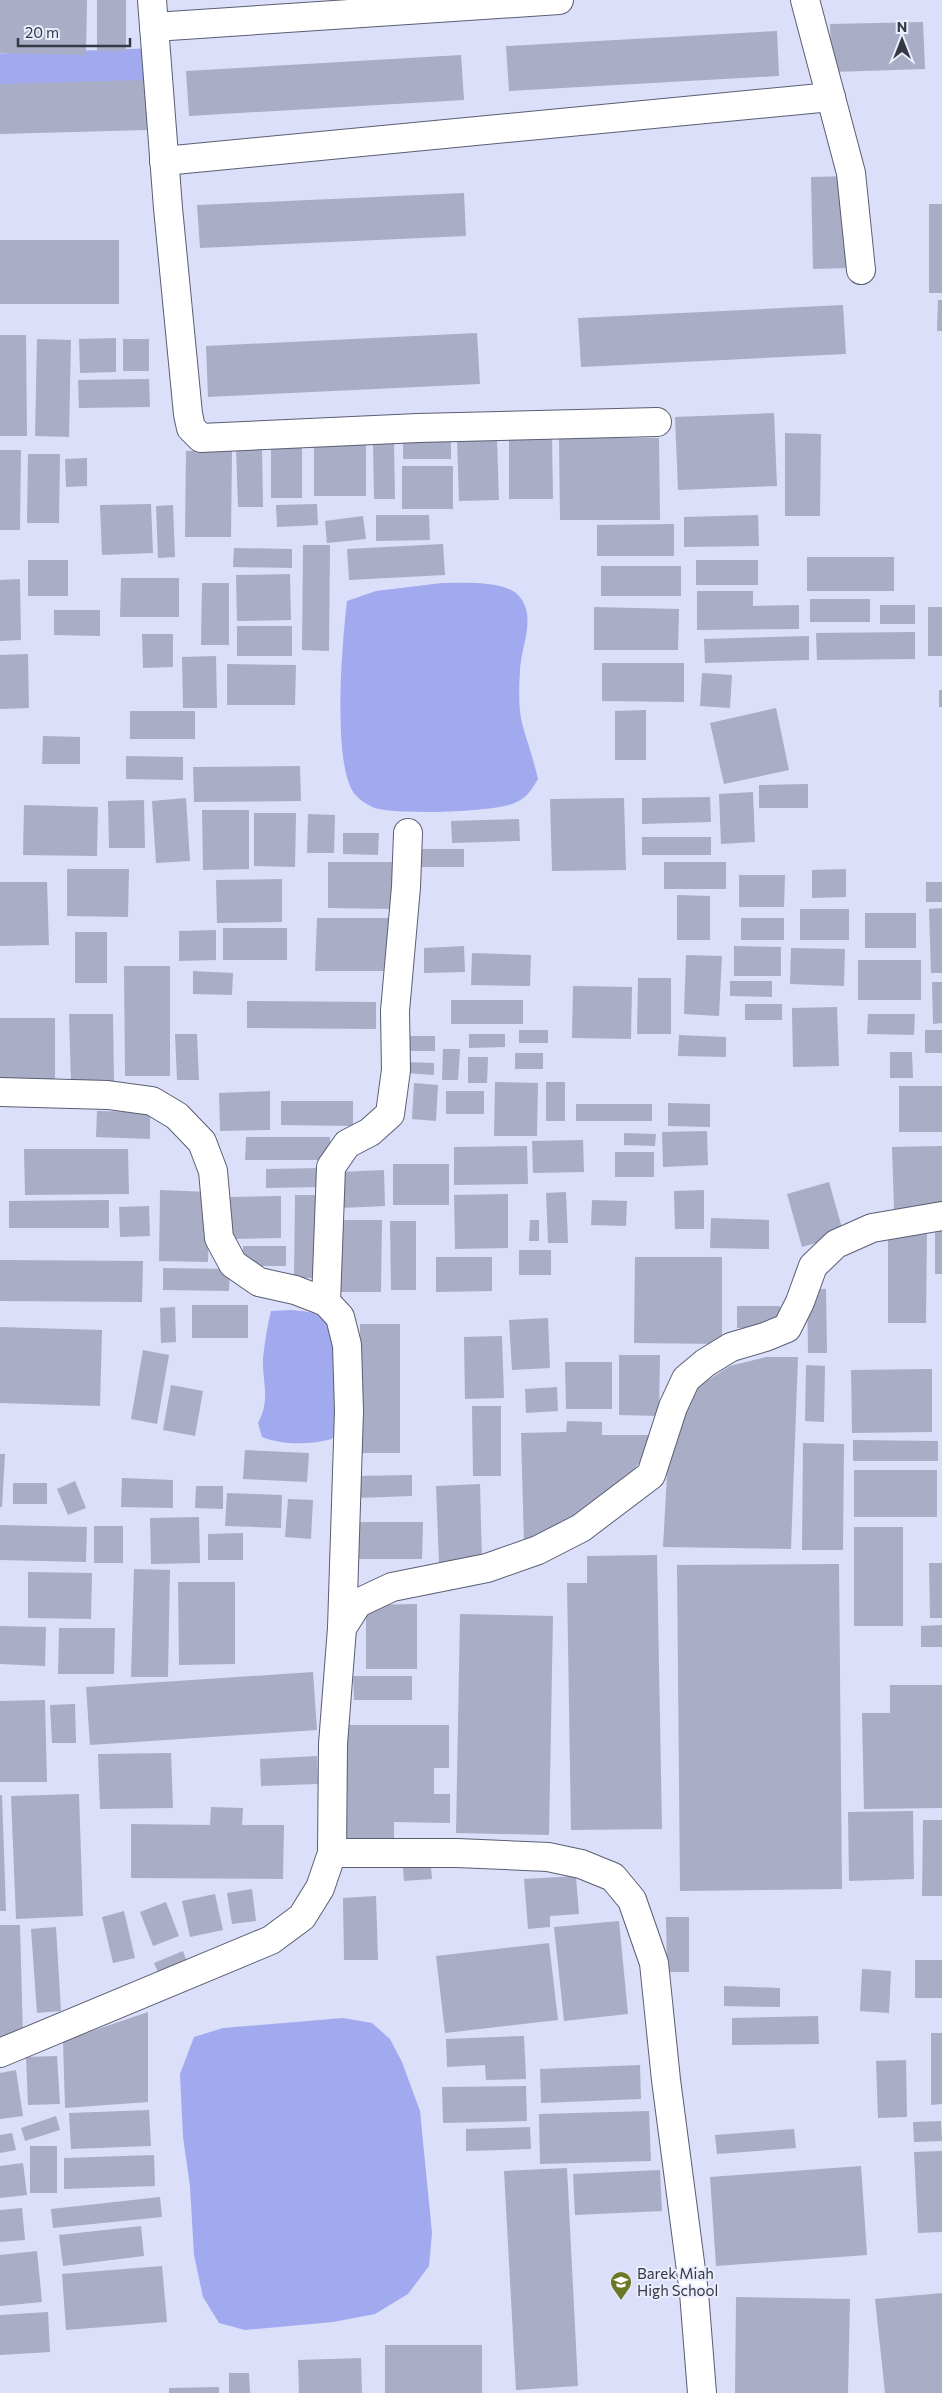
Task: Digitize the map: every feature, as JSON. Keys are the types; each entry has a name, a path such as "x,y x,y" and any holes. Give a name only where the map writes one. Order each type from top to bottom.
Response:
{"street":[{"path":"559,0 153,13 164,162 188,414 191,428 201,438 418,428 658,422"},
{"path":"805,0 851,173 861,270"},
{"path":"164,162 831,97"},
{"path":"326,1302 331,1167 347,1144 370,1132 390,1114 396,1070 395,1010 406,887 408,833"},
{"path":"0,1092 108,1094 152,1101 176,1116 202,1142 213,1171 219,1238 233,1264 259,1282 295,1290 326,1302 340,1317 347,1345 349,1420 342,1628 333,1744 332,1853 320,1888 302,1917 272,1940 0,2053"},
{"path":"342,1628 358,1603 392,1586 487,1568 538,1550 581,1528 650,1475 672,1407 686,1379 705,1363 731,1347 765,1337 786,1328 800,1302 813,1266 836,1244 872,1228 942,1216"},
{"path":"332,1853 457,1853 548,1857 581,1864 614,1877 632,1900 654,1963 666,2080 694,2293 702,2393"}],"water":[{"path":"442,583 471,583 504,587 519,596 524,604 527,613 527,632 520,670 521,720 538,779 525,797 517,802 501,807 465,811 422,812 375,808 362,801 352,790 346,774 342,752 340,698 347,601 376,591"},
{"path":"291,1310 316,1314 330,1326 334,1333 337,1430 332,1439 296,1443 278,1442 262,1437 258,1423 265,1398 263,1358 271,1311"},
{"path":"343,2018 372,2023 390,2039 402,2062 420,2111 432,2233 429,2266 408,2294 375,2314 333,2322 245,2330 219,2323 203,2297 194,2255 190,2186 183,2137 180,2074 194,2037 223,2028"}],"building":[{"path":"0,0 87,0 86,55 0,53"},
{"path":"97,0 126,0 126,51 97,51"},
{"path":"923,22 925,69 832,72 830,24"},
{"path":"777,31 779,76 509,91 506,46"},
{"path":"461,55 464,100 189,116 186,71"},
{"path":"145,80 147,130 0,134 0,84"},
{"path":"849,176 851,268 813,269 811,177"},
{"path":"464,193 466,236 200,248 197,205"},
{"path":"929,204 942,204 942,293 929,293"},
{"path":"0,240 119,240 119,304 0,304"},
{"path":"938,300 942,300 942,331 937,331"},
{"path":"843,305 846,354 581,367 578,318"},
{"path":"477,333 480,384 208,397 206,346"},
{"path":"0,335 26,335 27,436 0,436"},
{"path":"116,338 116,372 80,373 79,339"},
{"path":"37,339 71,340 69,437 35,436"},
{"path":"123,339 149,339 149,371 123,371"},
{"path":"149,379 150,407 79,408 78,380"},
{"path":"774,413 777,486 678,490 675,417"},
{"path":"785,433 821,434 820,516 785,516"},
{"path":"403,436 451,436 451,459 403,459"},
{"path":"552,437 553,499 509,499 509,438"},
{"path":"497,438 499,500 459,501 457,439"},
{"path":"559,438 659,438 660,520 560,520"},
{"path":"373,442 394,442 395,499 374,499"},
{"path":"271,444 302,444 302,498 271,498"},
{"path":"314,445 366,445 366,496 314,496"},
{"path":"262,448 263,507 238,507 236,449"},
{"path":"0,450 21,450 20,530 0,530"},
{"path":"186,451 232,451 231,537 185,537"},
{"path":"28,454 60,454 59,523 27,523"},
{"path":"87,458 87,486 66,487 65,459"},
{"path":"402,466 453,466 453,509 402,509"},
{"path":"151,504 153,553 102,555 100,505"},
{"path":"317,504 318,525 277,527 276,505"},
{"path":"173,505 175,557 158,558 156,506"},
{"path":"376,515 429,515 430,540 376,541"},
{"path":"758,515 759,546 684,547 684,517"},
{"path":"363,516 366,539 327,543 325,521"},
{"path":"674,524 674,556 597,556 597,525"},
{"path":"443,544 445,575 349,580 347,549"},
{"path":"303,545 330,545 329,651 302,650"},
{"path":"234,548 292,549 292,568 233,567"},
{"path":"807,557 894,557 894,591 807,591"},
{"path":"28,560 68,560 68,596 28,596"},
{"path":"696,560 758,560 758,585 696,585"},
{"path":"601,566 681,566 681,596 601,596"},
{"path":"290,574 291,620 237,621 236,575"},
{"path":"121,578 179,578 179,617 120,617"},
{"path":"20,579 21,640 0,641 0,580"},
{"path":"202,583 229,583 229,645 201,645"},
{"path":"697,591 753,591 753,606 799,605 799,629 697,630"},
{"path":"810,599 870,599 870,622 810,622"},
{"path":"880,605 915,605 915,624 880,624"},
{"path":"594,607 679,609 678,650 594,650"},
{"path":"928,607 942,607 942,656 928,656"},
{"path":"54,610 100,610 100,636 54,635"},
{"path":"237,626 292,626 292,656 237,656"},
{"path":"915,632 915,659 817,660 816,633"},
{"path":"142,634 173,634 173,667 143,668"},
{"path":"809,636 809,660 705,663 704,639"},
{"path":"28,654 29,708 0,709 0,655"},
{"path":"216,656 217,708 183,708 182,657"},
{"path":"602,663 684,663 684,702 602,701"},
{"path":"227,664 296,665 295,705 227,705"},
{"path":"702,673 732,675 730,708 700,706"},
{"path":"939,690 942,690 942,707 939,707"},
{"path":"776,708 789,770 724,784 710,723"},
{"path":"646,710 646,760 615,760 615,711"},
{"path":"130,711 195,711 195,739 130,739"},
{"path":"43,736 80,737 80,764 42,764"},
{"path":"126,756 183,757 183,780 126,779"},
{"path":"300,766 301,801 194,802 193,767"},
{"path":"808,784 808,808 759,808 759,785"},
{"path":"753,792 755,842 721,844 719,794"},
{"path":"710,797 711,822 642,824 642,798"},
{"path":"186,798 190,861 156,863 152,801"},
{"path":"624,798 626,870 552,871 550,799"},
{"path":"144,800 145,848 109,848 108,801"},
{"path":"24,805 98,807 97,856 23,855"},
{"path":"202,810 249,810 249,869 203,870"},
{"path":"254,813 296,813 295,867 254,866"},
{"path":"308,814 335,815 334,853 307,853"},
{"path":"519,819 520,841 452,843 451,821"},
{"path":"343,833 379,833 378,855 343,854"},
{"path":"642,837 711,837 711,855 642,855"},
{"path":"415,849 464,849 464,867 415,867"},
{"path":"328,862 393,862 392,909 328,908"},
{"path":"664,862 726,862 726,889 664,889"},
{"path":"67,869 129,869 128,917 67,916"},
{"path":"846,869 846,897 812,898 812,870"},
{"path":"739,875 785,875 784,907 739,907"},
{"path":"282,879 282,922 217,923 216,880"},
{"path":"0,882 47,882 49,945 0,946"},
{"path":"926,882 942,882 942,902 926,902"},
{"path":"677,895 710,896 710,940 677,940"},
{"path":"942,908 942,973 931,973 929,909"},
{"path":"800,909 849,909 849,940 800,940"},
{"path":"865,913 916,913 916,948 865,948"},
{"path":"317,918 390,918 390,971 315,971"},
{"path":"741,918 784,918 784,940 741,940"},
{"path":"223,928 287,928 287,960 223,960"},
{"path":"216,930 216,960 179,961 179,931"},
{"path":"75,932 107,932 107,983 75,983"},
{"path":"464,946 465,972 424,973 424,948"},
{"path":"734,946 781,947 781,976 734,976"},
{"path":"791,948 845,949 844,986 790,984"},
{"path":"472,953 531,955 530,986 471,985"},
{"path":"686,955 722,956 719,1016 684,1014"},
{"path":"858,960 921,960 921,1000 858,1000"},
{"path":"124,966 170,966 170,1076 125,1076"},
{"path":"193,971 233,973 232,995 193,994"},
{"path":"638,978 671,978 671,1034 637,1034"},
{"path":"730,981 772,981 772,997 730,996"},
{"path":"932,982 942,982 942,1023 933,1024"},
{"path":"573,986 632,987 631,1039 572,1038"},
{"path":"451,1000 523,1000 523,1024 451,1024"},
{"path":"247,1001 376,1002 376,1029 247,1028"},
{"path":"745,1004 782,1004 782,1020 745,1020"},
{"path":"837,1007 839,1066 793,1067 792,1008"},
{"path":"69,1014 113,1014 114,1082 71,1083"},
{"path":"868,1014 915,1014 914,1035 867,1034"},
{"path":"0,1018 55,1018 55,1080 0,1080"},
{"path":"519,1030 548,1030 548,1043 519,1043"},
{"path":"925,1030 942,1030 942,1053 925,1053"},
{"path":"175,1034 197,1034 199,1080 177,1080"},
{"path":"469,1034 505,1034 505,1047 469,1048"},
{"path":"679,1035 726,1037 726,1057 678,1056"},
{"path":"405,1036 435,1036 435,1051 405,1051"},
{"path":"443,1049 460,1049 458,1080 442,1080"},
{"path":"890,1052 912,1052 913,1078 890,1078"},
{"path":"515,1053 543,1053 543,1069 515,1069"},
{"path":"468,1057 488,1057 487,1083 468,1083"},
{"path":"406,1062 434,1063 434,1075 406,1073"},
{"path":"495,1082 538,1083 537,1136 494,1136"},
{"path":"546,1082 565,1082 565,1121 546,1121"},
{"path":"414,1083 438,1085 436,1121 412,1119"},
{"path":"899,1086 942,1086 942,1132 899,1132"},
{"path":"270,1091 270,1130 220,1131 219,1093"},
{"path":"446,1091 484,1091 484,1114 446,1114"},
{"path":"281,1101 353,1101 353,1126 281,1125"},
{"path":"668,1103 710,1104 710,1127 668,1126"},
{"path":"576,1104 652,1104 652,1121 576,1121"},
{"path":"97,1111 150,1112 150,1139 96,1137"},
{"path":"707,1131 708,1165 663,1167 662,1132"},
{"path":"624,1133 656,1134 655,1146 624,1145"},
{"path":"246,1137 330,1137 330,1160 245,1160"},
{"path":"583,1140 584,1172 533,1173 532,1141"},
{"path":"527,1146 528,1184 454,1185 454,1147"},
{"path":"942,1146 942,1208 894,1209 892,1147"},
{"path":"24,1149 128,1149 129,1194 25,1195"},
{"path":"615,1152 654,1152 654,1177 615,1177"},
{"path":"393,1164 449,1164 449,1205 393,1205"},
{"path":"321,1168 321,1187 266,1188 266,1169"},
{"path":"384,1170 385,1206 341,1208 340,1172"},
{"path":"829,1182 844,1235 802,1247 787,1194"},
{"path":"160,1190 210,1192 208,1262 159,1261"},
{"path":"704,1190 704,1229 675,1229 674,1191"},
{"path":"566,1192 568,1243 548,1243 546,1193"},
{"path":"508,1194 508,1248 455,1249 454,1195"},
{"path":"295,1195 319,1195 318,1278 294,1278"},
{"path":"281,1196 281,1238 231,1239 230,1197"},
{"path":"109,1200 109,1228 9,1228 9,1201"},
{"path":"592,1200 627,1201 626,1226 591,1225"},
{"path":"149,1206 150,1236 120,1237 119,1207"},
{"path":"711,1218 769,1220 769,1249 710,1248"},
{"path":"339,1220 382,1220 381,1292 337,1292"},
{"path":"530,1220 539,1220 539,1241 529,1241"},
{"path":"390,1221 416,1221 416,1290 391,1290"},
{"path":"935,1222 942,1222 942,1274 935,1274"},
{"path":"888,1226 927,1226 926,1323 888,1323"},
{"path":"243,1246 286,1246 286,1266 243,1266"},
{"path":"519,1250 551,1250 551,1275 519,1275"},
{"path":"436,1257 492,1257 492,1291 436,1292"},
{"path":"635,1257 722,1257 722,1344 634,1343"},
{"path":"0,1260 143,1261 142,1302 0,1301"},
{"path":"163,1268 230,1269 229,1291 163,1290"},
{"path":"807,1289 826,1289 827,1353 808,1353"},
{"path":"192,1305 248,1305 248,1338 192,1338"},
{"path":"737,1306 780,1306 779,1329 737,1328"},
{"path":"175,1307 176,1342 161,1343 160,1308"},
{"path":"548,1318 550,1368 512,1370 509,1320"},
{"path":"360,1324 400,1324 400,1453 359,1453"},
{"path":"0,1327 102,1330 100,1406 0,1403"},
{"path":"502,1336 504,1398 465,1399 464,1337"},
{"path":"143,1350 169,1355 157,1424 131,1419"},
{"path":"619,1355 660,1355 659,1416 619,1415"},
{"path":"766,1357 798,1357 791,1549 663,1547 668,1457 681,1410 699,1386 730,1366"},
{"path":"565,1362 612,1362 612,1409 566,1409"},
{"path":"806,1365 825,1366 824,1422 805,1421"},
{"path":"932,1369 932,1432 852,1433 851,1370"},
{"path":"171,1385 203,1391 195,1436 163,1430"},
{"path":"557,1387 558,1411 526,1413 525,1389"},
{"path":"472,1406 501,1406 501,1476 473,1476"},
{"path":"567,1421 602,1422 602,1435 653,1435 644,1457 627,1478 560,1526 524,1544 521,1433 566,1432"},
{"path":"853,1440 938,1441 938,1461 853,1461"},
{"path":"803,1443 844,1444 843,1550 802,1550"},
{"path":"245,1450 309,1453 307,1482 243,1479"},
{"path":"0,1454 5,1454 2,1507 0,1507"},
{"path":"854,1470 937,1470 937,1517 854,1517"},
{"path":"412,1475 412,1496 356,1498 355,1476"},
{"path":"122,1478 173,1480 173,1508 121,1507"},
{"path":"75,1481 86,1508 68,1515 57,1489"},
{"path":"13,1483 47,1483 47,1504 13,1504"},
{"path":"480,1484 482,1561 439,1563 436,1486"},
{"path":"196,1486 223,1486 223,1509 195,1508"},
{"path":"227,1493 282,1495 281,1528 225,1526"},
{"path":"288,1499 313,1500 311,1539 285,1537"},
{"path":"199,1517 200,1563 151,1564 150,1518"},
{"path":"355,1522 423,1522 422,1559 355,1559"},
{"path":"0,1525 87,1527 86,1562 0,1560"},
{"path":"94,1526 123,1526 123,1563 94,1563"},
{"path":"854,1527 903,1527 903,1626 854,1626"},
{"path":"243,1533 243,1560 208,1560 208,1534"},
{"path":"657,1555 662,1829 571,1830 567,1583 587,1583 587,1556"},
{"path":"929,1563 942,1563 942,1618 930,1618"},
{"path":"839,1564 842,1889 680,1891 677,1565"},
{"path":"134,1569 170,1570 168,1677 131,1677"},
{"path":"28,1572 92,1573 91,1619 28,1618"},
{"path":"178,1582 235,1582 235,1664 179,1665"},
{"path":"417,1604 417,1669 366,1669 366,1605"},
{"path":"460,1614 553,1616 549,1835 456,1833"},
{"path":"942,1625 942,1647 921,1647 921,1626"},
{"path":"0,1626 46,1627 45,1666 0,1664"},
{"path":"59,1628 115,1628 114,1674 58,1674"},
{"path":"313,1672 317,1730 90,1745 86,1687"},
{"path":"353,1676 412,1676 412,1700 354,1700"},
{"path":"890,1685 942,1685 942,1808 864,1809 862,1713 890,1713"},
{"path":"45,1700 47,1782 0,1782 0,1701"},
{"path":"75,1704 76,1743 52,1743 50,1705"},
{"path":"339,1725 449,1725 449,1768 434,1768 434,1794 450,1794 450,1823 394,1822 394,1844 338,1843"},
{"path":"171,1753 173,1808 100,1809 98,1754"},
{"path":"317,1756 318,1784 261,1786 260,1759"},
{"path":"79,1794 83,1916 16,1919 11,1796"},
{"path":"0,1795 2,1795 6,1911 0,1911"},
{"path":"211,1807 243,1808 242,1825 284,1825 283,1879 131,1878 131,1824 210,1825"},
{"path":"913,1811 914,1879 849,1881 848,1812"},
{"path":"923,1820 942,1820 942,1896 922,1896"},
{"path":"430,1855 432,1879 404,1881 402,1858"},
{"path":"576,1876 579,1914 550,1916 550,1927 528,1929 524,1879"},
{"path":"252,1889 256,1921 232,1924 227,1893"},
{"path":"215,1894 223,1930 190,1937 182,1901"},
{"path":"376,1896 378,1960 344,1960 343,1898"},
{"path":"166,1902 179,1936 153,1946 140,1912"},
{"path":"124,1911 135,1958 113,1963 102,1917"},
{"path":"666,1917 689,1917 689,1972 667,1972"},
{"path":"619,1921 628,2014 564,2021 554,1927"},
{"path":"0,1925 20,1925 23,2037 0,2038"},
{"path":"56,1927 61,2011 37,2013 31,1929"},
{"path":"549,1943 558,2020 445,2033 436,1956"},
{"path":"183,1951 189,1967 161,1979 154,1963"},
{"path":"915,1960 942,1960 942,1998 915,1998"},
{"path":"862,1969 891,1971 889,2013 860,2011"},
{"path":"724,1986 780,1988 780,2007 724,2006"},
{"path":"148,2012 148,2102 65,2108 63,2041"},
{"path":"818,2016 819,2044 732,2045 732,2018"},
{"path":"931,2033 942,2033 942,2104 931,2105"},
{"path":"524,2036 526,2079 486,2080 485,2065 447,2067 446,2039"},
{"path":"57,2056 60,2104 28,2105 26,2057"},
{"path":"906,2060 907,2117 878,2118 876,2061"},
{"path":"640,2065 641,2099 541,2103 540,2069"},
{"path":"16,2070 23,2116 0,2119 0,2073"},
{"path":"526,2086 527,2121 443,2123 442,2087"},
{"path":"149,2110 151,2146 71,2149 69,2113"},
{"path":"649,2111 651,2161 540,2164 539,2114"},
{"path":"56,2116 60,2130 25,2141 21,2128"},
{"path":"941,2121 942,2141 914,2142 913,2122"},
{"path":"530,2127 531,2149 466,2151 466,2129"},
{"path":"794,2129 796,2148 717,2154 715,2135"},
{"path":"12,2133 16,2150 0,2153 0,2135"},
{"path":"30,2146 57,2146 57,2193 30,2193"},
{"path":"942,2151 942,2232 918,2233 914,2152"},
{"path":"154,2155 155,2186 64,2189 64,2158"},
{"path":"23,2163 27,2195 0,2198 0,2166"},
{"path":"861,2166 867,2255 716,2266 710,2177"},
{"path":"567,2168 578,2386 516,2390 504,2171"},
{"path":"660,2170 662,2211 575,2215 573,2174"},
{"path":"160,2197 162,2217 53,2228 51,2209"},
{"path":"22,2208 25,2240 0,2242 0,2210"},
{"path":"141,2226 144,2256 63,2266 59,2235"},
{"path":"37,2251 42,2302 0,2306 0,2255"},
{"path":"162,2266 167,2322 66,2330 62,2274"},
{"path":"942,2293 942,2393 885,2393 875,2299"},
{"path":"736,2297 850,2299 848,2393 735,2393"},
{"path":"48,2312 50,2352 0,2355 0,2315"},
{"path":"385,2345 482,2345 482,2393 385,2393"},
{"path":"361,2358 362,2393 299,2393 298,2360"},
{"path":"229,2373 249,2373 250,2393 229,2393"},
{"path":"219,2387 219,2393 169,2393 169,2388"}],"waterway":[{"path":"0,73 143,68"}],"place":[{"name":"Barek Miah High School","path":"621,2301"}]}
